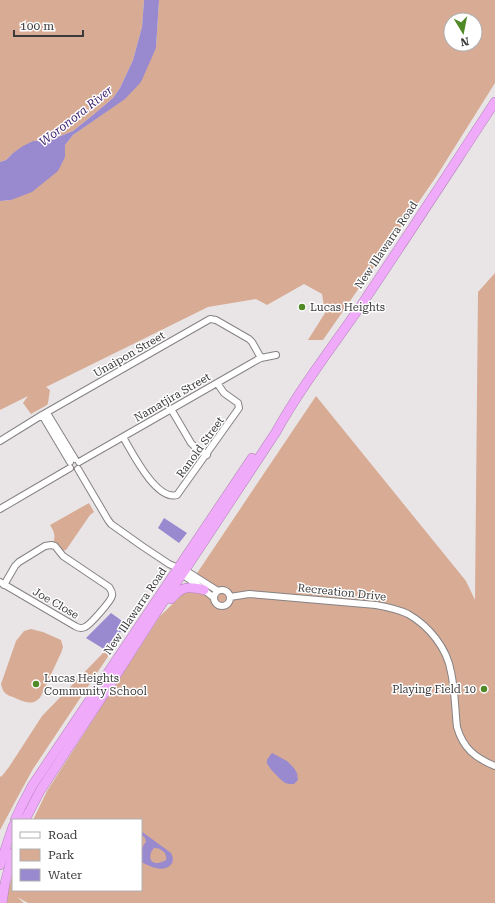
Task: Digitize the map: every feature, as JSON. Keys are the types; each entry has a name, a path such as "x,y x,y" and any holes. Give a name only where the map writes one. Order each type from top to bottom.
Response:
{"highway":[{"name":"New Illawarra Road","path":"26,819 40,791 159,608 246,466 273,430 283,420 495,102"},
{"name":"New Illawarra Road","path":"15,819 32,786 182,571"},
{"path":"159,608 184,588 194,587 204,590"},
{"path":"0,865 12,829"},
{"path":"2,903 6,877 12,856"}],"street":[{"name":"Unaipon Street","path":"0,441 210,319 216,320 249,338 261,358"},
{"name":"Namatjira Street","path":"0,509 74,463 123,437 217,382 261,358 276,355"},
{"name":"Ranold Street","path":"123,437 148,478 168,495 177,495 238,411 239,406 237,402 224,393 217,382"},
{"path":"171,409 191,443 207,454"},
{"path":"45,414 74,463 73,470 78,469 111,524 169,564 182,571 218,591 226,591 230,597 229,602 224,606 217,604 214,598 182,571"},
{"name":"Joe Close","path":"51,545 55,546 63,556 109,587 112,592 112,598 86,626 81,628 2,584 19,562 45,546 51,545"},
{"path":"214,598 218,591"},
{"name":"Recreation Drive","path":"230,597 249,594 376,605 408,614 428,630 444,651 451,671 457,727 465,746 480,759 495,766"}],"green space":[{"path":"0,0 144,0 142,27 133,60 120,88 113,98 73,131 51,140 33,141 13,153 6,160 0,162"},
{"path":"159,0 495,0 495,83 436,177 323,340 308,340 325,313 322,294 304,284 267,305 256,299 208,307 46,387 50,390 47,405 31,414 23,403 28,396 0,410 0,201 11,200 65,157 65,145 73,135 107,111 156,48"},
{"path":"495,273 495,903 28,903 17,897 24,903 7,903 12,877 12,891 142,891 142,819 33,819 47,791 160,616 183,594 316,396 466,581 475,600 478,292"},
{"path":"89,503 94,512 90,515 66,550 61,551 53,543 54,534 50,525"},
{"path":"31,629 43,632 61,640 63,647 41,696 35,702 21,700 7,694 3,691 1,684 16,641 24,631"},
{"path":"104,652 109,655 33,769 0,830 0,776 1,777 9,767 42,716"}],"water":[{"path":"144,0 159,0 156,48 141,82 125,99 73,135 65,145 65,157 58,171 32,192 11,200 0,201 0,162 6,160 13,153 33,141 51,140 73,131 113,98 120,88 133,60 142,27"},
{"path":"164,518 187,533 179,543 158,528"},
{"path":"111,613 125,623 125,625 107,651 86,638"},
{"path":"272,753 287,761 294,768 297,773 298,780 294,784 285,783 268,766 267,760"},
{"path":"142,832 171,853 173,860 170,866 160,869 142,862 142,848 146,842 142,835","holes":["154,848 165,853 166,860 154,863 150,857 151,852"]}],"place":[{"name":"Lucas Heights","path":"302,307"},
{"name":"Lucas Heights Community School","path":"36,684"},
{"name":"Playing Field 10","path":"484,689"}],"water label":[{"name":"Woronora River","path":"76,116"}]}
